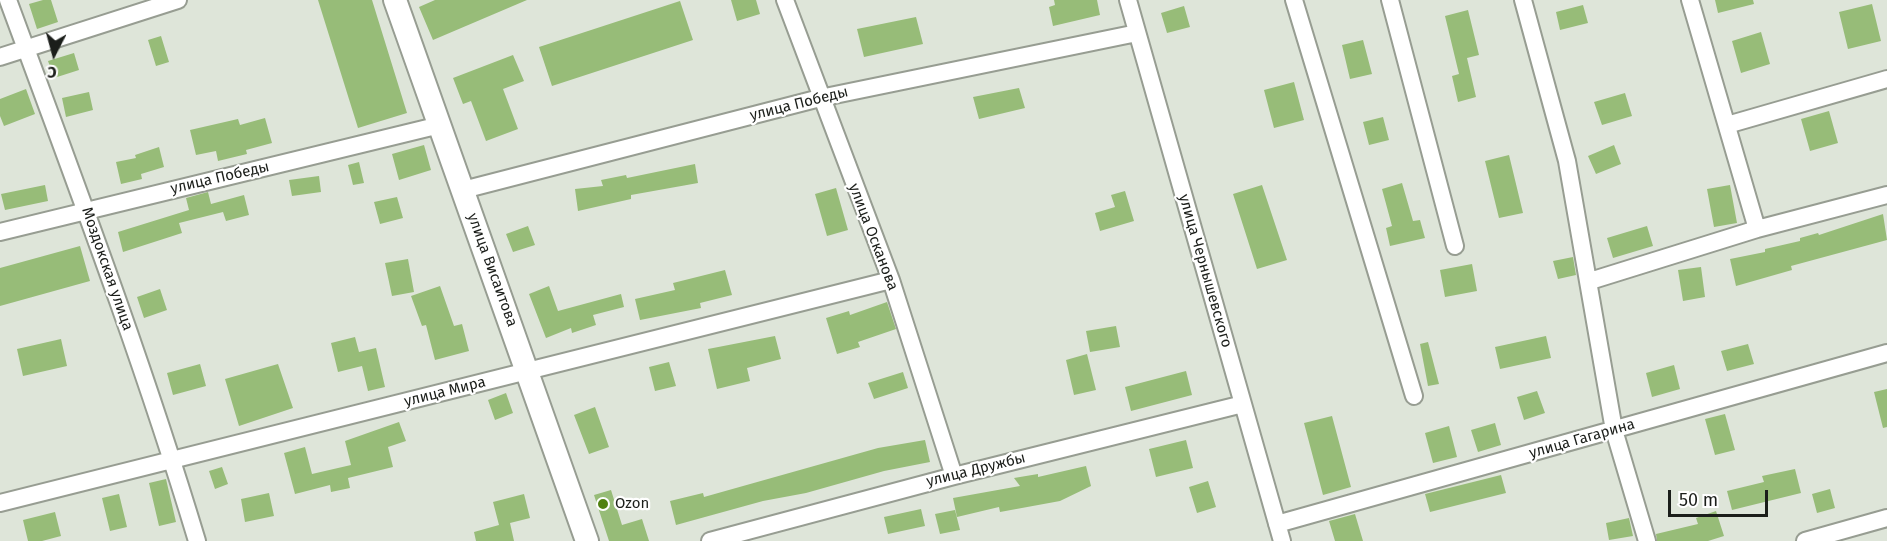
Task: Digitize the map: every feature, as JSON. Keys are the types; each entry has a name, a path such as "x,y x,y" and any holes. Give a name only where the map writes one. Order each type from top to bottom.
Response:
{"street":[{"name":"Моздокская улица","path":"8,0 87,210 172,459 197,541"},
{"path":"0,57 178,0"},
{"name":"улица Висаитова","path":"395,0 587,541"},
{"name":"улица Осканова","path":"785,0 820,98 891,280 954,476"},
{"name":"улица Чернышевского","path":"1128,0 1282,541"},
{"path":"1294,0 1414,396"},
{"path":"1390,0 1455,246"},
{"path":"1523,0 1567,161 1590,280 1614,430 1647,541"},
{"path":"1690,0 1757,229"},
{"name":"улица Победы","path":"463,190 820,98 1137,33"},
{"path":"1727,125 1887,79"},
{"name":"улица Победы","path":"0,232 440,125"},
{"path":"1590,280 1757,229 1887,195"},
{"name":"улица Мира","path":"0,502 891,280"},
{"name":"улица Гагарина","path":"1277,524 1887,353"},
{"name":"улица Дружбы","path":"710,541 954,476 1243,404"},
{"path":"1805,541 1887,518"}],"building":[{"path":"51,0 58,22 37,29 29,4"},
{"path":"318,0 372,0 407,113 358,128"},
{"path":"435,0 527,0 433,40 419,7"},
{"path":"731,0 756,0 760,14 737,21"},
{"path":"1054,0 1097,0 1100,15 1053,26 1049,7 1055,5"},
{"path":"1715,0 1753,0 1754,4 1718,13"},
{"path":"680,1 693,40 552,86 539,47"},
{"path":"1872,4 1881,41 1848,49 1839,12"},
{"path":"1583,5 1588,23 1560,30 1556,12"},
{"path":"1184,6 1190,27 1167,33 1161,13"},
{"path":"1468,10 1479,55 1467,58 1476,97 1458,102 1452,76 1459,74 1445,16"},
{"path":"916,17 923,44 864,57 857,29"},
{"path":"1761,32 1770,64 1741,73 1732,41"},
{"path":"161,36 169,62 156,66 148,40"},
{"path":"1363,40 1372,74 1350,79 1342,45"},
{"path":"74,53 79,70 54,78 48,61"},
{"path":"513,55 524,81 503,89 518,129 486,141 471,101 463,104 453,78"},
{"path":"1294,82 1304,120 1274,128 1264,90"},
{"path":"1019,88 1025,108 979,119 973,97"},
{"path":"26,89 35,114 4,126 0,116 0,99"},
{"path":"89,92 93,110 66,117 62,98"},
{"path":"1625,93 1632,116 1602,125 1594,102"},
{"path":"1829,111 1838,143 1810,151 1801,119"},
{"path":"1383,117 1389,140 1369,145 1363,122"},
{"path":"265,118 272,143 246,150 247,154 218,161 216,151 196,155 190,130 238,119 240,125"},
{"path":"424,145 431,170 399,180 392,154"},
{"path":"1614,145 1621,164 1596,174 1588,156"},
{"path":"159,147 164,167 141,174 142,179 121,184 116,162 136,158 135,155"},
{"path":"1509,155 1523,213 1499,218 1485,161"},
{"path":"359,162 364,183 353,185 348,165"},
{"path":"695,164 698,183 631,195 631,199 578,211 575,189 603,186 601,180 626,175 627,178"},
{"path":"319,176 321,192 292,196 289,180"},
{"path":"1402,183 1413,221 1420,220 1425,238 1390,246 1386,228 1392,226 1382,189"},
{"path":"45,185 48,201 5,210 1,194"},
{"path":"1262,185 1287,260 1257,269 1233,194"},
{"path":"1730,185 1737,223 1714,227 1707,189"},
{"path":"836,188 848,230 827,236 815,194"},
{"path":"1125,191 1134,221 1100,231 1095,213 1115,207 1111,195"},
{"path":"208,192 211,204 244,195 249,215 226,221 223,212 179,223 182,233 123,252 118,232 189,210 186,198"},
{"path":"397,197 403,218 380,224 374,202"},
{"path":"1883,214 1887,240 1791,266 1792,270 1736,286 1730,259 1765,252 1765,249 1800,241 1800,238 1818,233 1819,235"},
{"path":"528,226 535,245 513,252 506,234"},
{"path":"1647,226 1653,246 1613,258 1607,238"},
{"path":"80,246 90,281 0,306 0,268"},
{"path":"1573,257 1576,275 1558,279 1553,261"},
{"path":"408,259 414,292 392,296 385,263"},
{"path":"1472,264 1477,291 1445,297 1440,270"},
{"path":"1701,267 1705,297 1683,301 1678,270"},
{"path":"725,270 732,295 700,303 701,308 640,320 635,299 675,290 673,283"},
{"path":"440,286 454,326 462,324 469,351 435,360 426,325 422,326 411,296"},
{"path":"549,286 558,311 621,294 624,307 593,315 596,325 572,333 571,328 546,338 529,294"},
{"path":"160,289 167,310 144,318 137,297"},
{"path":"887,302 896,329 858,342 860,347 837,354 826,318 849,311 850,315"},
{"path":"1116,326 1120,347 1090,352 1086,331"},
{"path":"775,336 781,359 747,368 750,381 717,389 708,349"},
{"path":"1546,336 1551,358 1500,369 1495,347"},
{"path":"355,337 359,352 376,348 385,387 368,391 362,366 338,372 331,343"},
{"path":"61,339 67,366 23,376 17,349"},
{"path":"1428,342 1439,384 1428,386 1420,344"},
{"path":"1748,344 1754,364 1727,371 1721,351"},
{"path":"1087,354 1096,390 1074,395 1066,360"},
{"path":"669,362 676,386 655,391 649,367"},
{"path":"200,364 206,386 173,395 167,373"},
{"path":"278,364 293,408 239,426 225,379"},
{"path":"1674,365 1680,389 1652,397 1646,373"},
{"path":"1186,371 1192,395 1131,411 1125,387"},
{"path":"903,372 908,388 874,399 868,383"},
{"path":"1887,389 1887,427 1883,428 1874,392"},
{"path":"1537,391 1545,413 1524,420 1517,397"},
{"path":"506,393 513,413 495,420 488,400"},
{"path":"595,407 609,447 589,454 574,415"},
{"path":"1725,414 1735,450 1715,455 1705,419"},
{"path":"1332,416 1351,487 1323,495 1304,423"},
{"path":"399,422 406,441 388,447 393,467 348,478 350,488 331,492 330,485 295,494 284,453 305,447 312,474 351,465 345,441"},
{"path":"1495,423 1501,445 1478,452 1471,430"},
{"path":"1449,426 1457,457 1433,463 1425,433"},
{"path":"925,440 930,462 884,471 806,493 763,501 676,525 670,501 703,493 704,497 878,448"},
{"path":"1186,440 1193,468 1156,477 1149,449"},
{"path":"1086,466 1091,486 1060,501 1000,512 999,507 957,517 953,498 1020,486 1014,478 1038,474 1038,477"},
{"path":"222,467 228,484 215,489 209,471"},
{"path":"1795,469 1801,493 1732,510 1727,491 1764,482 1762,476"},
{"path":"1501,475 1506,493 1430,512 1425,494"},
{"path":"166,479 176,522 159,526 149,483"},
{"path":"1208,481 1216,507 1197,513 1189,487"},
{"path":"1830,489 1835,508 1817,513 1812,494"},
{"path":"611,490 622,525 642,519 649,541 609,541 594,495"},
{"path":"269,493 274,516 245,522 241,499"},
{"path":"119,494 127,527 110,531 102,498"},
{"path":"524,494 530,518 510,523 514,541 476,541 474,532 499,525 493,502"},
{"path":"921,509 925,526 888,534 884,517"},
{"path":"955,510 960,530 940,534 935,514"},
{"path":"1716,511 1724,536 1708,541 1657,541 1656,534 1698,524 1696,518"},
{"path":"55,512 61,536 42,541 28,541 23,520"},
{"path":"1355,514 1363,541 1335,541 1329,521"},
{"path":"1629,518 1633,536 1609,540 1606,523"}],"place":[{"name":"Ozon","path":"603,504"}]}
